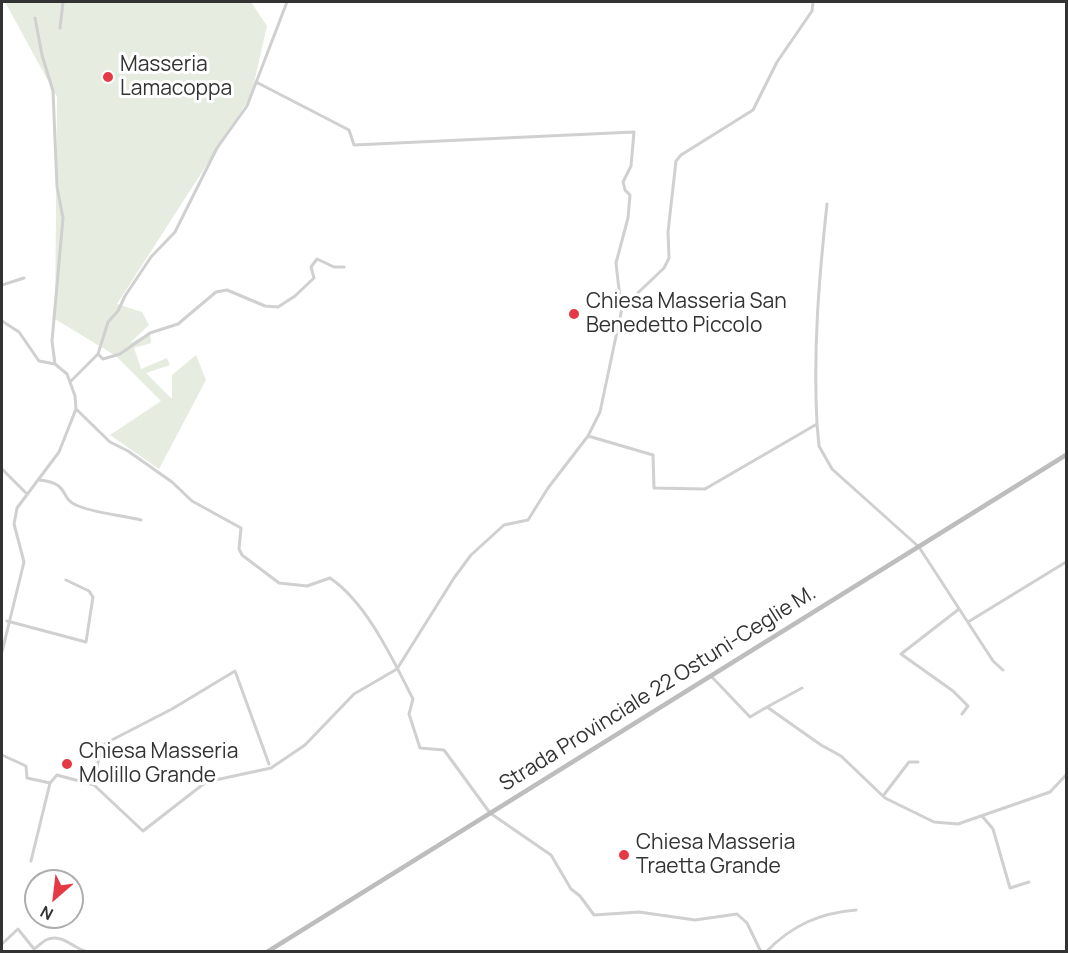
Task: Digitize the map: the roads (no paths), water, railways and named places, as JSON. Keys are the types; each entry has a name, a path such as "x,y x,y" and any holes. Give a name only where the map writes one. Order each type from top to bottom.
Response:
{"main road":[{"name":"Strada Provinciale 22 Ostuni-Ceglie M.","path":"267,951 1066,455"}],"street":[{"path":"60,28 63,2"},
{"path":"71,381 98,354 108,322 118,311 151,257 175,232 217,148 247,106 276,24 287,2"},
{"path":"622,308 664,268 669,258 668,232 676,161 681,155 753,110 777,62 812,11 813,2"},
{"path":"2,652 7,621 24,562 15,516 27,494 59,452 76,409 71,381 55,364 52,341 63,218 57,187 51,104 53,91 35,18"},
{"path":"32,861 50,783 57,775 94,785 143,831 206,782 271,768 305,745 354,694 397,669 466,562 501,527 528,520 548,488 588,436 600,412 622,308 616,263 628,218 630,195 623,182 631,166 634,132 354,145 349,130 256,82"},
{"path":"827,204 818,286 815,349 819,446 832,469 919,547 993,661 1003,670"},
{"path":"98,354 103,359 116,356 150,333 178,324 216,292 226,290 265,306 278,307 296,296 314,278 311,267 317,259 344,267"},
{"path":"2,285 24,278"},
{"path":"2,321 19,332 39,362 55,364"},
{"path":"76,409 110,442 128,451 172,482 198,505 241,528 239,549 242,555 275,581 308,586 325,578 333,580 351,598 378,635 413,699 409,714 420,748 444,750 490,813 551,855 571,889 580,896 594,915 639,912 695,920 737,914 747,924 761,951"},
{"path":"588,436 653,455 654,488 705,489 817,424"},
{"path":"2,469 27,494"},
{"path":"39,480 62,487 74,505 93,512 106,512 141,520"},
{"path":"968,622 1066,562"},
{"path":"7,621 86,642 93,597 89,591 66,580"},
{"path":"959,609 901,654 953,691 968,706 962,714"},
{"path":"94,785 100,752 104,744 172,709 235,671 269,764"},
{"path":"711,676 750,717 802,688"},
{"path":"767,707 820,745 841,756 883,796 934,822 958,824 1050,792 1066,775"},
{"path":"2,755 26,766 27,778 50,783"},
{"path":"883,796 909,762 918,762"},
{"path":"982,816 993,830 1010,888 1029,882"},
{"path":"766,951 786,933 808,920 826,913 856,910"},
{"path":"2,944 18,929 34,949 48,938 62,938 75,947 88,951"}],"place":[{"name":"Masseria Lamacoppa","path":"108,77"},
{"name":"Chiesa Masseria San Benedetto Piccolo","path":"574,314"},
{"name":"Chiesa Masseria Molillo Grande","path":"67,764"},
{"name":"Chiesa Masseria Traetta Grande","path":"624,855"}]}
